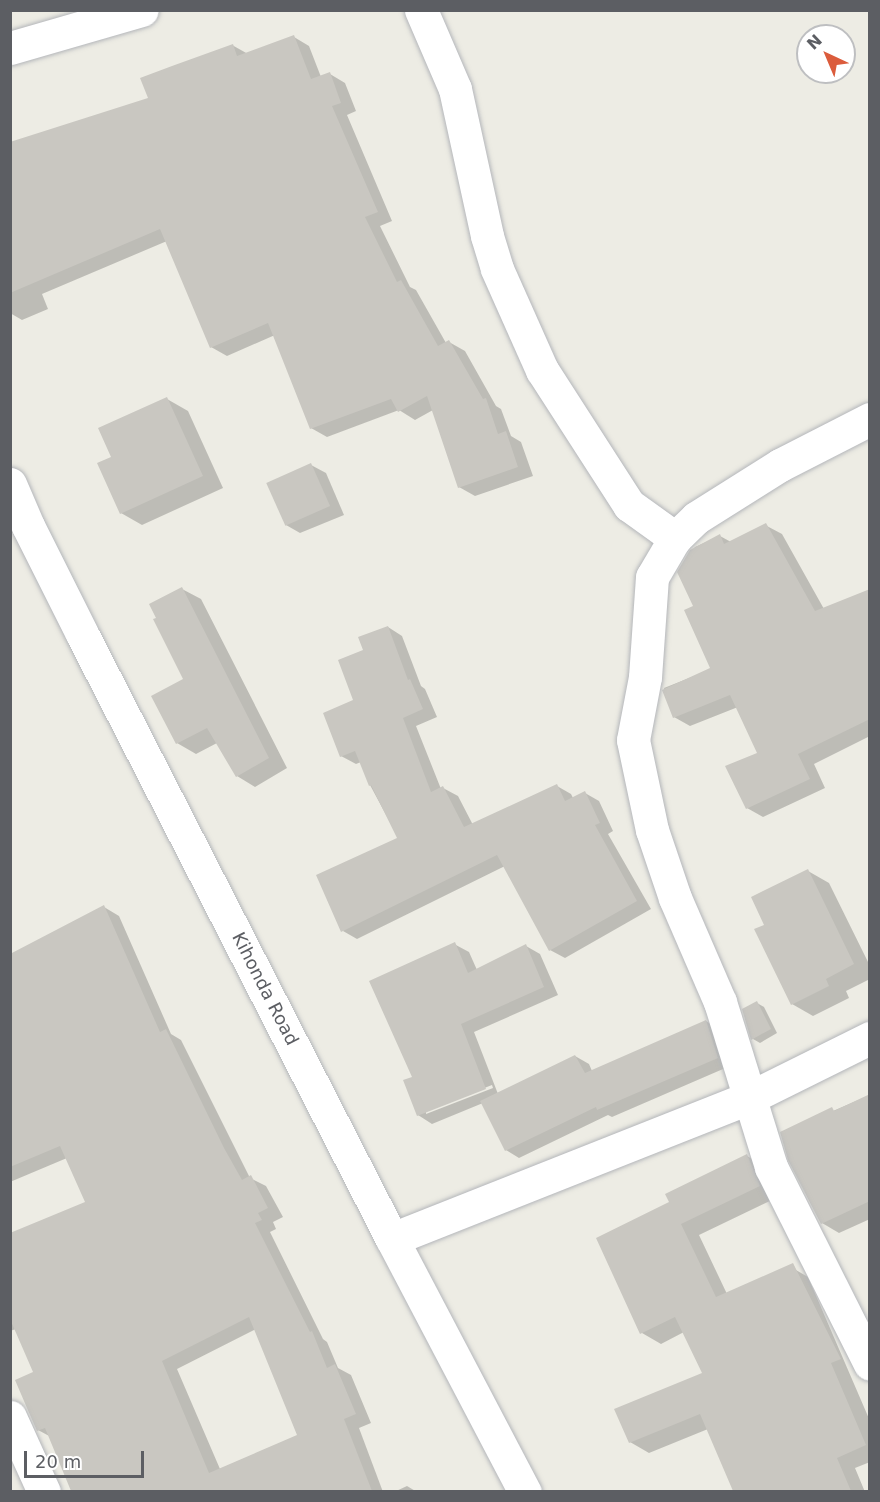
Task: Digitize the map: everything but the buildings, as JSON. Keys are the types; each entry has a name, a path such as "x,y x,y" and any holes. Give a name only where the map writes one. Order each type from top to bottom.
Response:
{"street":[{"path":"10,48 54,33 142,10"},
{"path":"420,10 455,89 487,236 497,269 538,360 629,505 675,538"},
{"path":"870,419 780,465 696,518 675,538 652,578 645,677 633,740 651,830 675,898 720,1002 771,1167 870,1364"},
{"name":"Kihonda Road","path":"10,484 19,530 525,1491"},
{"path":"392,1239 751,1097 870,1038"},
{"path":"10,1417 44,1491"}]}
